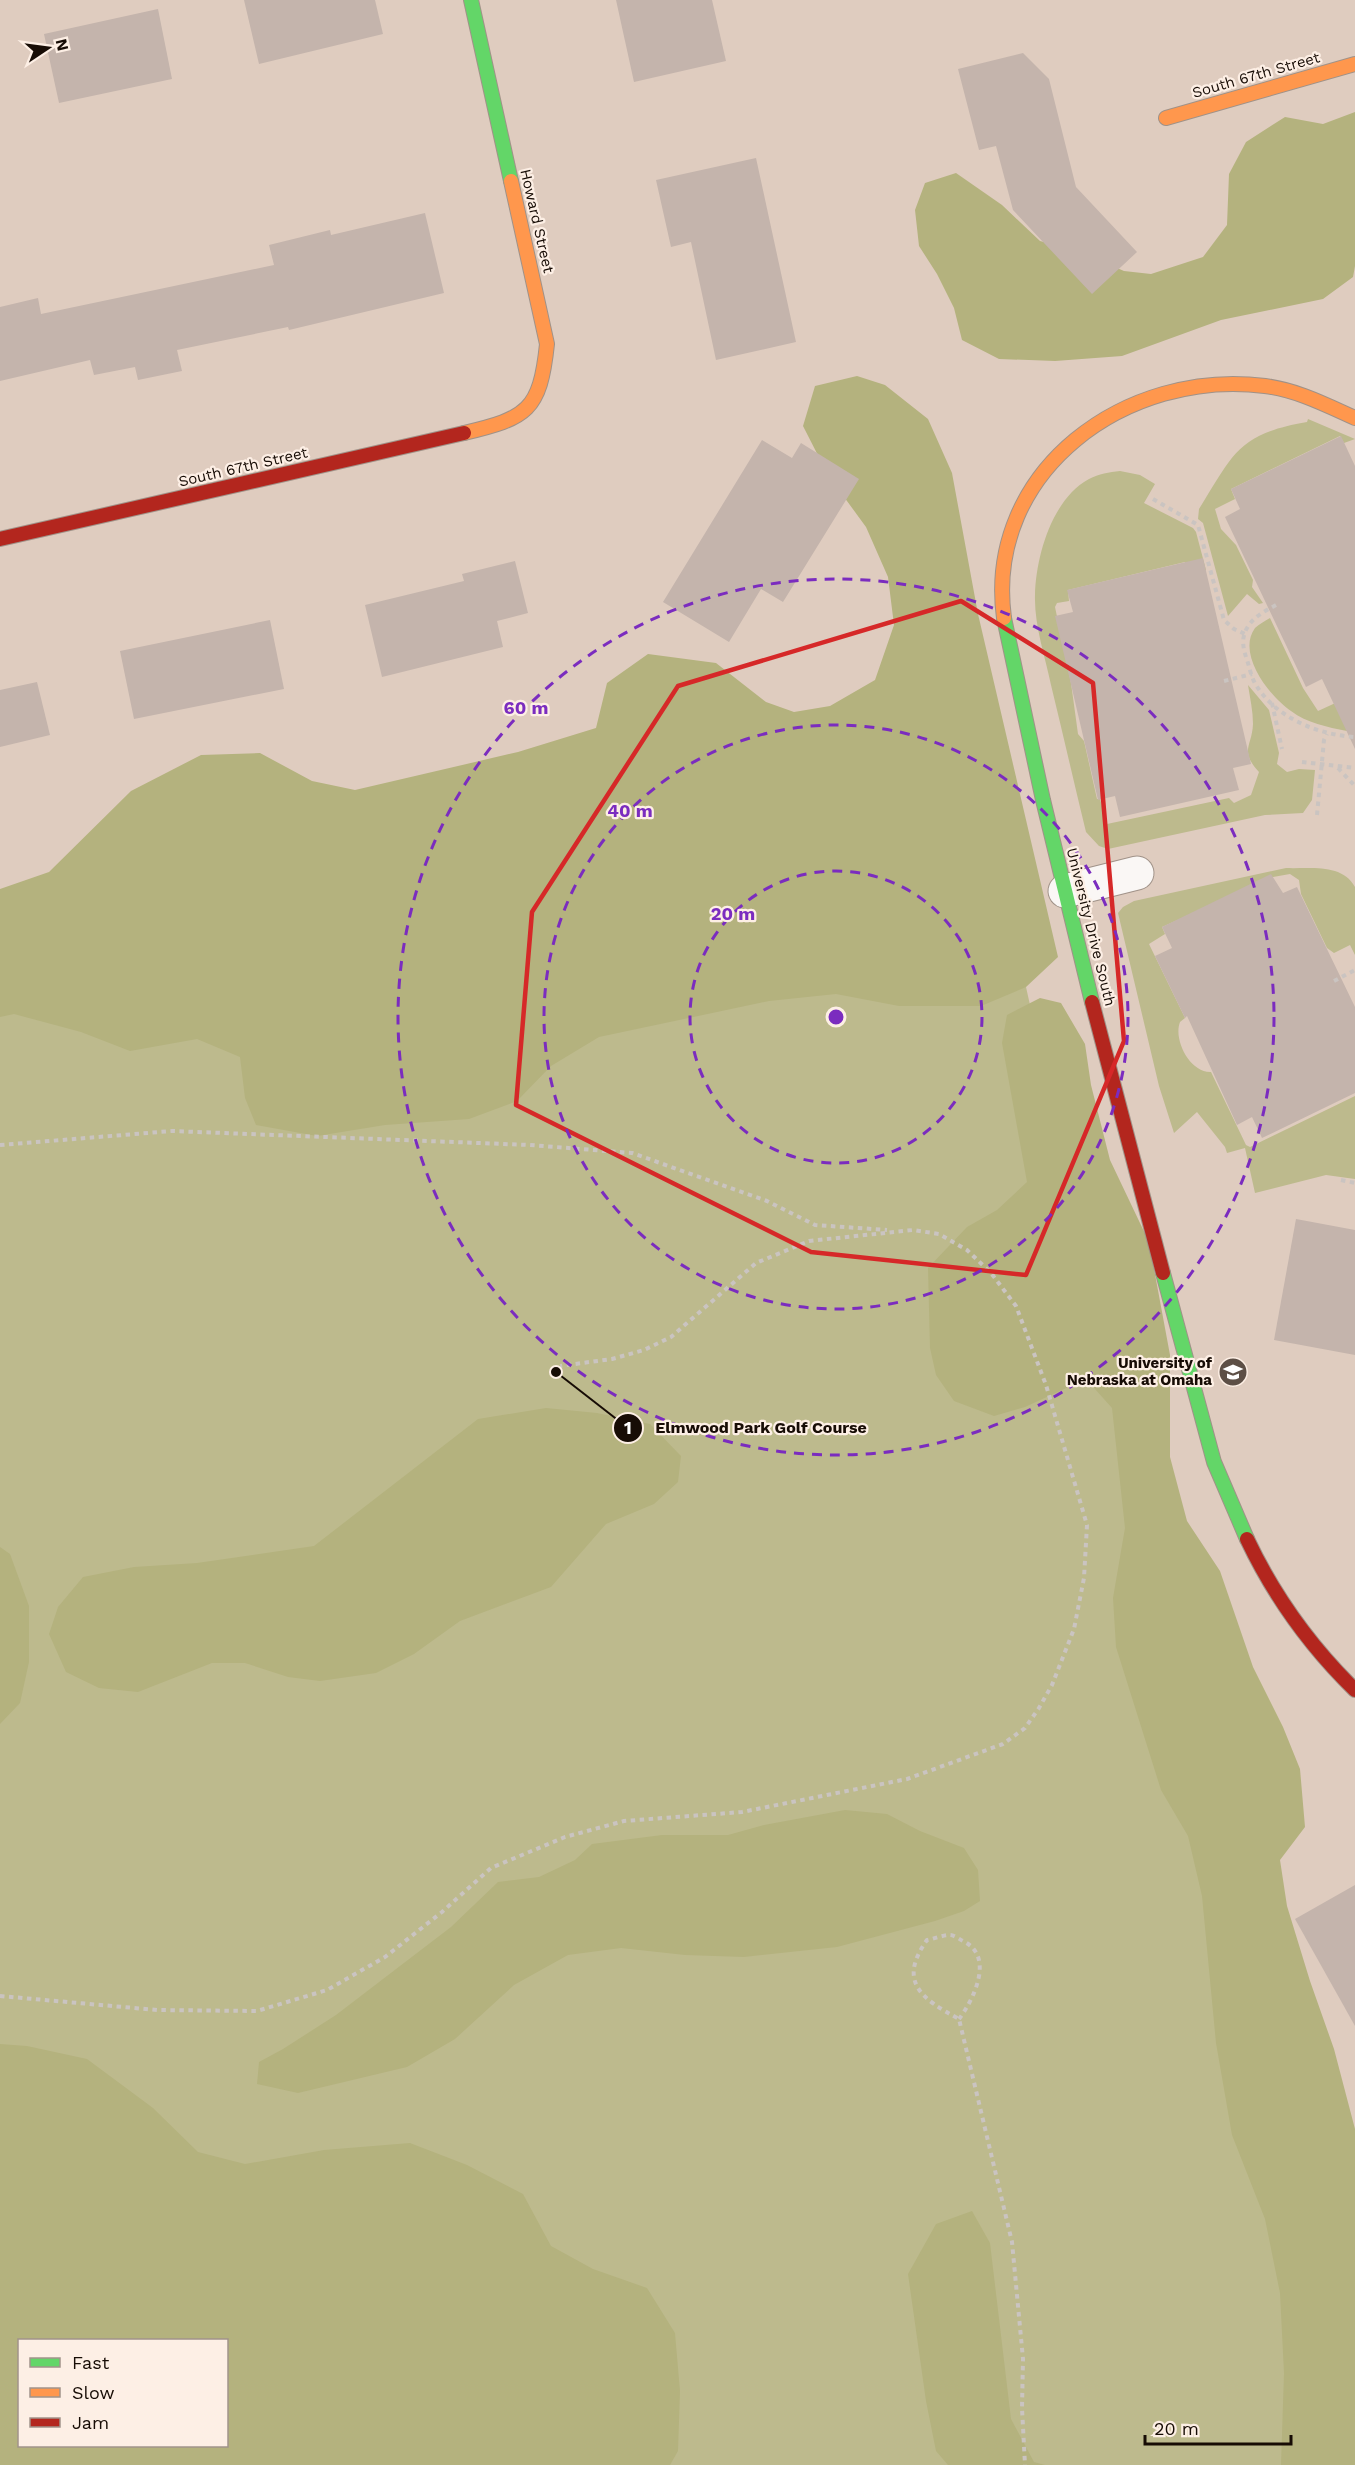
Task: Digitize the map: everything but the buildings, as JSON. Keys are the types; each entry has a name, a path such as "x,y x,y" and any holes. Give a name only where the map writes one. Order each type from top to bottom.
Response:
{"street":[{"name":"Howard Street","path":"471,0 547,344 544,372 537,392 525,412 494,426"},
{"name":"South 67th Street","path":"1166,118 1355,64"},
{"name":"University Drive South","path":"1355,418 1318,401 1265,386 1225,385 1191,388 1125,408 1095,424 1064,448 1035,479 1004,549 1001,586 1005,626 1025,725 1104,1052 1221,1482 1232,1511 1275,1593 1306,1637 1337,1674 1355,1690"},
{"name":"South 67th Street","path":"0,539 494,426"},
{"path":"1065,891 1137,873"}],"path":[{"path":"1153,499 1198,525 1224,620 1234,629 1245,634"},
{"path":"1276,605 1254,618 1246,628 1242,648 1255,684 1286,715 1309,728 1327,734 1355,738"},
{"path":"1224,681 1252,674"},
{"path":"1272,702 1282,749"},
{"path":"1317,815 1327,734"},
{"path":"1302,762 1355,768"},
{"path":"1337,767 1355,786"},
{"path":"1334,981 1355,970"},
{"path":"0,1145 172,1131 530,1145 632,1153 767,1201 815,1225 902,1231"},
{"path":"1341,1180 1355,1183"},
{"path":"0,1996 157,2010 257,2011 327,1990 385,1957 442,1912 491,1868 565,1837 624,1821 741,1812 907,1779 1003,1744 1025,1728 1040,1708 1052,1685 1074,1629 1084,1578 1087,1525 1046,1385 1016,1306 991,1273 967,1250 939,1234 913,1230 809,1241 756,1263 671,1337 644,1350 612,1359 560,1366"},
{"path":"959,2019 972,2002 978,1981 980,1961 971,1945 950,1935 927,1940 916,1955 912,1972 919,1992 937,2007 959,2019 1012,2242 1023,2359 1022,2408 1025,2465"}],"highlighted area":[{"path":"961,601 1093,683 1124,1041 1026,1275 811,1252 516,1105 532,912 678,686"}],"shaded area":[{"path":"1355,112 1355,266 1353,277 1323,299 1221,320 1122,356 1055,361 999,359 962,340 954,308 937,274 919,246 915,210 925,183 956,173 1002,205 1040,241 1078,251 1124,271 1151,274 1203,257 1227,225 1229,174 1246,142 1285,117 1323,124"},
{"path":"857,376 885,385 928,419 952,473 978,614 1058,957 1026,987 981,1006 899,1006 836,994 769,1001 599,1037 551,1066 517,1101 469,1119 385,1125 317,1136 256,1125 245,1098 240,1057 197,1039 130,1051 81,1032 14,1014 0,1017 0,889 49,872 131,791 201,755 260,753 312,781 355,790 518,752 596,728 607,683 648,654 716,663 766,702 794,712 830,706 875,680 894,625 888,577 866,527 828,475 803,426 815,386"},
{"path":"1308,419 1355,439 1344,443 1340,436 1231,489 1235,499 1215,509 1221,529 1236,545 1253,580 1252,587 1263,603 1259,604 1247,594 1228,616 1203,523 1198,519 1199,509 1221,473 1240,449 1266,433 1307,422"},
{"path":"1120,471 1140,475 1155,484 1144,503 1193,528 1206,570 1188,573 1185,562 1068,590 1069,601 1057,603 1055,607 1071,683 1078,734 1084,741 1097,799 1100,799 1107,824 1229,798 1234,803 1251,795 1259,772 1248,753 1253,724 1248,685 1269,710 1279,753 1277,764 1287,772 1299,769 1315,770 1312,800 1303,813 1265,815 1108,849 1099,846 1086,832 1038,629 1035,606 1036,580 1048,530 1065,500 1089,479 1104,473"},
{"path":"1270,618 1303,688 1318,711 1355,694 1347,731 1304,719 1283,704 1265,685 1253,662 1250,638 1255,628"},
{"path":"965,713 1355,2465 0,2465 0,930"},
{"path":"1286,868 1325,869 1342,874 1349,879 1355,887 1355,955 1350,945 1334,953 1327,948 1301,894 1299,880 1290,874 1273,877 1162,927 1165,934 1149,944 1185,1018 1180,1022 1178,1029 1181,1046 1196,1067 1211,1072 1246,1145 1250,1147 1355,1096 1355,1179 1326,1175 1255,1193 1245,1148 1227,1153 1225,1147 1197,1112 1174,1133 1159,1086 1118,913 1134,901"},
{"path":"1040,998 1061,1003 1085,1044 1091,1085 1110,1160 1149,1242 1170,1355 1170,1457 1187,1521 1220,1571 1253,1667 1283,1727 1300,1769 1305,1827 1280,1860 1287,1906 1334,2049 1355,2129 1355,2465 1281,2465 1284,2373 1280,2293 1265,2219 1232,2135 1216,2043 1202,1896 1188,1836 1161,1790 1116,1647 1113,1598 1125,1528 1112,1408 1086,1379 1025,1407 994,1416 954,1401 936,1375 930,1348 928,1268 967,1227 997,1210 1027,1182 1002,1043 1007,1015"},
{"path":"546,1408 597,1413 650,1424 681,1456 678,1482 654,1504 606,1524 551,1587 460,1621 414,1654 376,1673 320,1681 288,1677 245,1663 212,1663 138,1692 99,1688 66,1672 49,1634 58,1607 83,1577 134,1567 197,1563 314,1546 478,1419"},
{"path":"0,1547 10,1554 29,1606 29,1662 20,1703 0,1724"},
{"path":"845,1810 887,1814 920,1831 964,1848 978,1870 980,1901 964,1911 935,1921 837,1947 744,1957 685,1955 621,1948 568,1955 514,1985 455,2039 407,2067 298,2093 257,2084 259,2062 336,2015 451,1927 498,1882 539,1877 575,1860 592,1844 662,1835 728,1835 764,1825"},
{"path":"0,2044 27,2046 87,2059 153,2108 198,2152 245,2164 324,2150 410,2143 467,2165 523,2194 551,2246 593,2269 647,2288 675,2333 680,2391 678,2451 670,2465 0,2465"},
{"path":"972,2211 990,2243 1011,2419 1034,2462 1045,2465 948,2465 936,2451 926,2401 908,2274 936,2224"}],"traffic: fast":[{"path":"471,0 511,181"},
{"path":"1004,618 1043,800 1092,1002"},
{"path":"1163,1273 1214,1462 1247,1539"}],"traffic: slow":[{"path":"1166,118 1355,64"},
{"path":"464,433 503,422 526,408 534,398 544,366 547,344 511,181"},
{"path":"1004,618 1004,565 1017,517 1042,475 1076,440 1117,412 1164,394 1214,385 1265,386 1311,399 1355,418"}],"traffic: jam":[{"path":"0,539 464,433"},
{"path":"1092,1002 1163,1273"},
{"path":"1247,1539 1294,1619 1323,1656 1355,1690"}],"place":[{"name":"Elmwood Park Golf Course","path":"556,1372"},
{"name":"University of Nebraska at Omaha","path":"1233,1372"}]}
